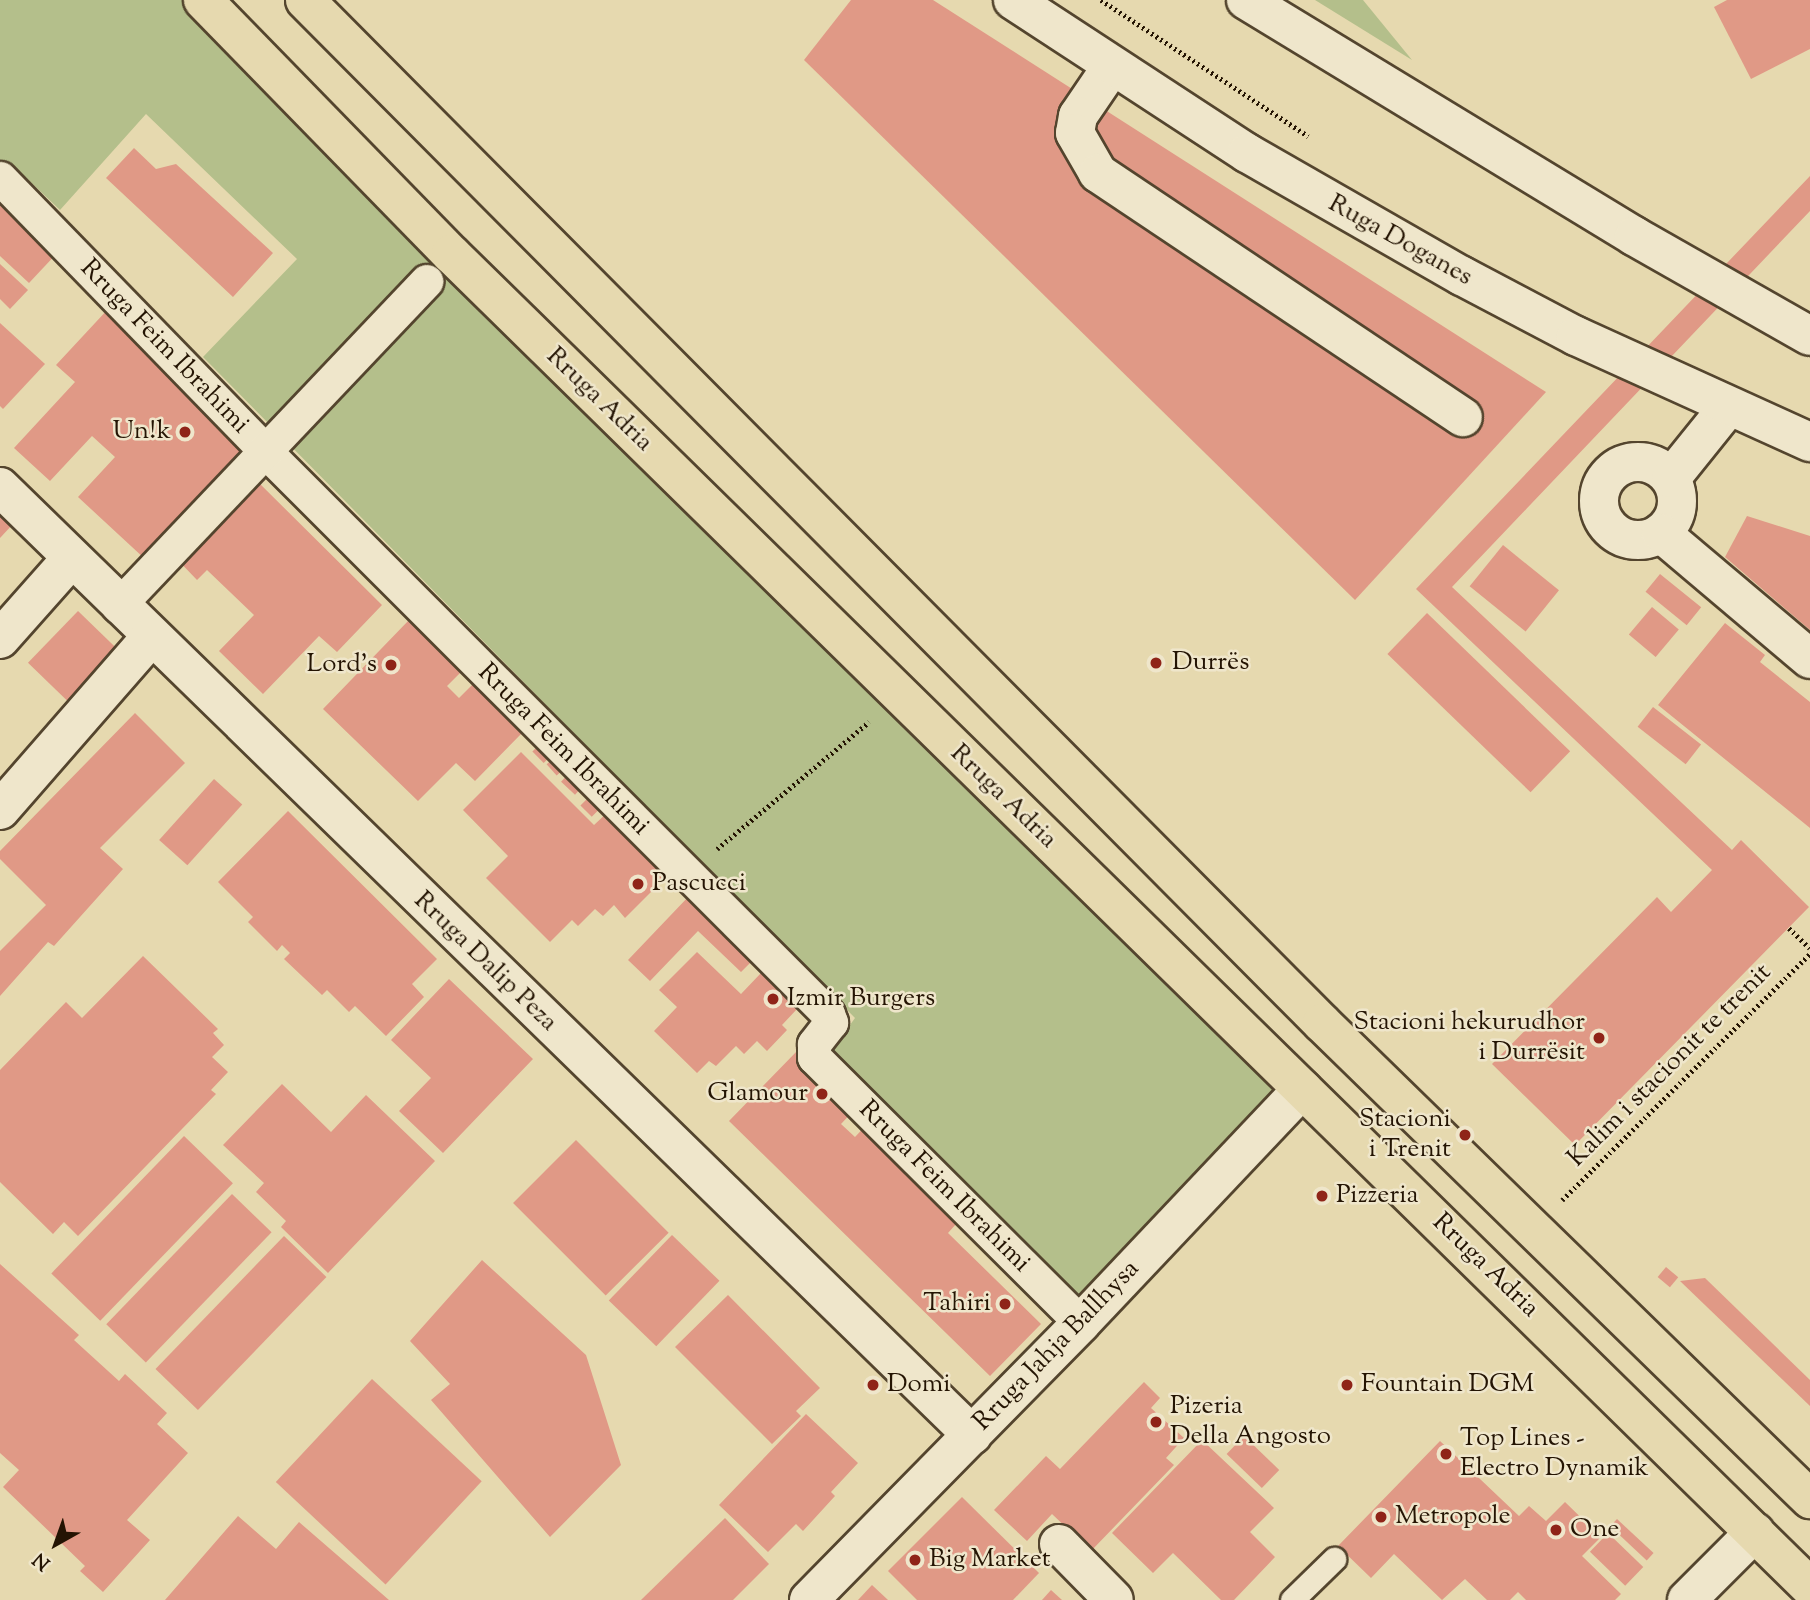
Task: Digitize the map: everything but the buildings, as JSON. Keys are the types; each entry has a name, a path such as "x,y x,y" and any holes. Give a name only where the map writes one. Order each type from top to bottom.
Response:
{"main road":[{"name":"Rruga Adria","path":"203,0 451,254 1810,1587"},
{"path":"305,0 1322,1023 1810,1499"}],"street":[{"name":"Ruga Doganes","path":"1013,0 1247,153 1438,263 1576,336 1810,442"},
{"path":"1246,0 1634,236 1810,336"},
{"path":"1112,65 1078,117 1075,134 1098,173 1463,417"},
{"name":"Rruga Feim Ibrahimi","path":"0,178 266,452 828,1014 831,1022 814,1044 814,1057 1082,1323"},
{"path":"118,606 426,281"},
{"path":"1662,471 1717,402"},
{"path":"1637,461 1662,471 1677,508 1661,533 1630,539 1604,521 1600,489 1608,475 1637,461"},
{"name":"Rruga Dalip Peza","path":"0,487 118,606 972,1434"},
{"path":"1661,533 1810,659"},
{"path":"0,639 72,558"},
{"path":"0,810 151,637"},
{"name":"Rruga Jahja Ballhysa","path":"809,1600 1082,1323 1302,1089"},
{"path":"1687,1600 1755,1532"},
{"path":"1059,1544 1114,1600"}],"lane":[{"path":"1292,1600 1334,1559"}],"path":[{"path":"1101,0 1310,138"},
{"path":"686,874 872,719"},
{"path":"1790,928 1810,948"},
{"name":"Kalim i stacionit te trenit","path":"1557,1205 1810,954"}],"green space":[{"path":"0,0 197,0 1277,1088 1079,1297 832,1050 855,1018 203,357 297,259 146,114 60,210 20,172 13,178 0,165"},
{"path":"1315,0 1363,0 1412,60"}],"place":[{"name":"Un!k","path":"185,432"},
{"name":"Durrës","path":"1156,663"},
{"name":"Lord's","path":"391,665"},
{"name":"Pascucci","path":"638,884"},
{"name":"Izmir Burgers","path":"773,999"},
{"name":"Stacioni hekurudhor i Durrësit","path":"1599,1038"},
{"name":"Glamour","path":"822,1094"},
{"name":"Stacioni i Trenit","path":"1465,1135"},
{"name":"Pizzeria","path":"1322,1196"},
{"name":"Tahiri","path":"1005,1304"},
{"name":"Domi","path":"873,1385"},
{"name":"Fountain DGM","path":"1347,1385"},
{"name":"Pizeria Della Angosto","path":"1156,1422"},
{"name":"Top Lines - Electro Dynamik","path":"1446,1454"},
{"name":"Metropole","path":"1381,1517"},
{"name":"One","path":"1556,1530"},
{"name":"Big Market","path":"915,1560"}]}
